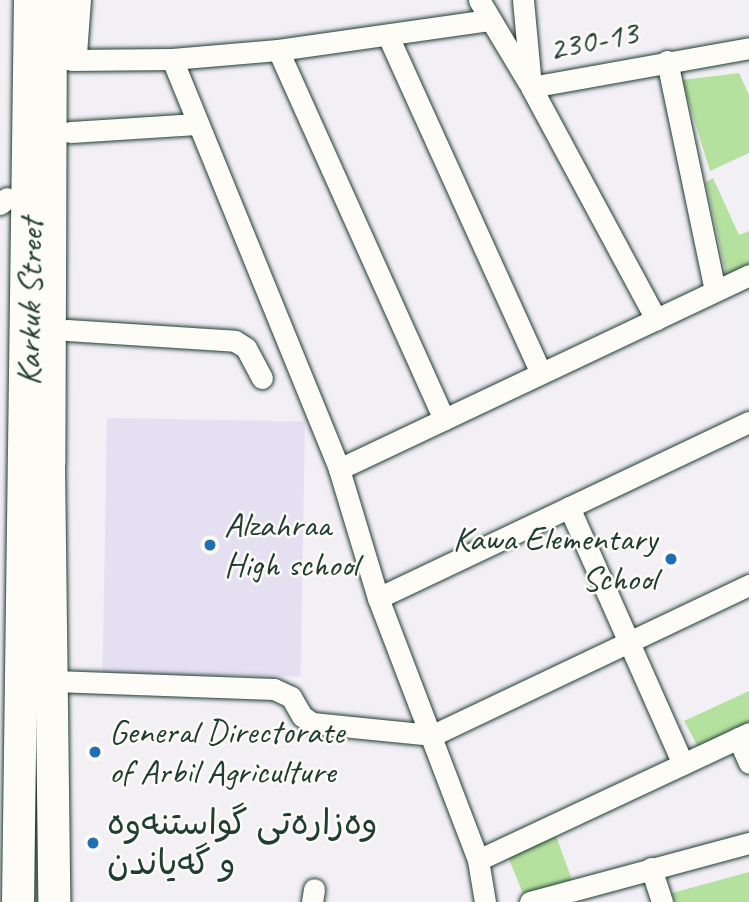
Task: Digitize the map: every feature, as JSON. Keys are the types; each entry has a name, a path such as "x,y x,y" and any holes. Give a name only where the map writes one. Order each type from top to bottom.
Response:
{"highway":[{"name":"Karkuk Street","path":"51,0 54,902"},
{"name":"Karkuk Street","path":"13,1 4,201 7,475 20,599"},
{"name":"Karkuk Street","path":"12,897 20,599 13,1"},
{"name":"Karkuk Street","path":"53,604 67,468 71,60 75,9"}],"street":[{"path":"479,0 531,87 656,319"},
{"path":"523,0 531,87"},
{"path":"71,60 172,59 278,50 489,20"},
{"path":"388,36 541,373"},
{"name":"230-13","path":"531,87 749,47"},
{"path":"278,50 444,419"},
{"path":"172,59 339,469 378,598 433,735 478,860 485,902"},
{"path":"667,61 715,291"},
{"path":"70,132 198,124"},
{"path":"339,469 749,275"},
{"path":"67,330 235,341 246,348 262,378"},
{"path":"378,598 749,422"},
{"path":"569,507 682,764"},
{"path":"54,681 274,689 291,697 302,716 312,723 433,735 628,640 749,585"},
{"path":"478,860 743,735 749,763"},
{"path":"530,902 749,843"},
{"path":"651,868 663,902"}],"shaded area":[{"name":"Alzahraa High school","path":"107,418 305,421 301,676 103,673"}],"green space":[{"path":"739,73 749,95 749,153 710,171 682,80"},
{"path":"713,178 739,235 749,231 749,267 727,278 706,182"},
{"path":"749,691 749,728 701,752 684,721"},
{"path":"555,833 572,880 523,894 507,854"},
{"path":"749,872 749,902 675,902 672,893"}],"place":[{"name":"Alzahraa High school","path":"210,545"},
{"name":"Kawa Elementary School","path":"671,559"},
{"name":"General Directorate of Arbil Agriculture","path":"95,752"},
{"name":"وەزارەتی گواستنەوە و گەیاندن","path":"93,843"}]}
